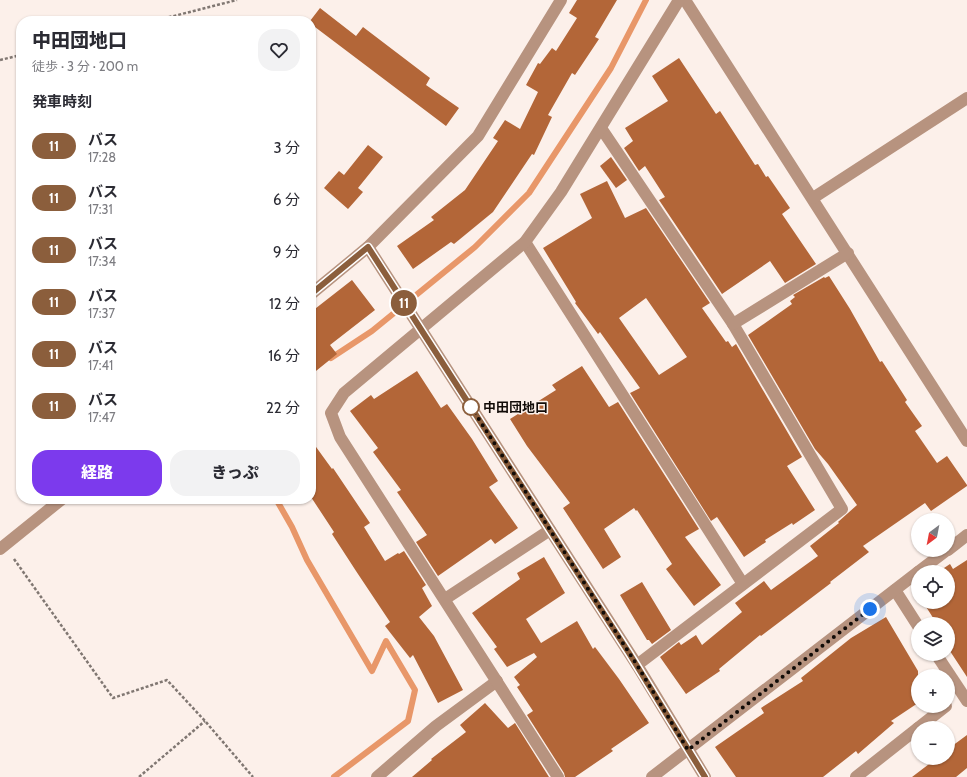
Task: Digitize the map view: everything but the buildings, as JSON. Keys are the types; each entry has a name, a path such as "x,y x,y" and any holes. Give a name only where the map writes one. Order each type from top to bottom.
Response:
{"street":[{"path":"316,290 368,247 478,136 562,0"},
{"path":"558,777 340,437 331,413 344,393 525,242 561,192 679,0"},
{"path":"685,0 967,441"},
{"path":"813,198 967,98"},
{"path":"601,128 732,324 842,509 637,665"},
{"path":"525,242 743,584"},
{"path":"368,247 637,665 705,777"},
{"path":"732,324 848,253"},
{"path":"2,547 56,504"},
{"path":"445,599 550,530"},
{"path":"955,544 967,535"},
{"path":"928,565 938,557"},
{"path":"652,777 911,577"},
{"path":"895,590 912,617"},
{"path":"941,661 964,697"},
{"path":"377,777 436,726 497,681"},
{"path":"927,721 937,713"},
{"path":"863,775 911,734"}],"path":[{"path":"174,16 237,0"},
{"path":"0,60 16,56"},
{"path":"2,547 113,698 167,680 206,721 253,777"},
{"path":"139,777 206,721"}],"waterway":[{"path":"331,358 372,331 475,247 529,193 611,68 646,0"},
{"path":"279,504 292,527 307,560 372,671 386,641 415,690 408,721 334,777"}],"bus line":[{"name":"11","path":"316,290 368,247 637,665 705,777"}],"place":[{"name":"中田団地口","path":"471,407"}],"route":[{"path":"471,407 637,665 688,750 870,609"}]}
